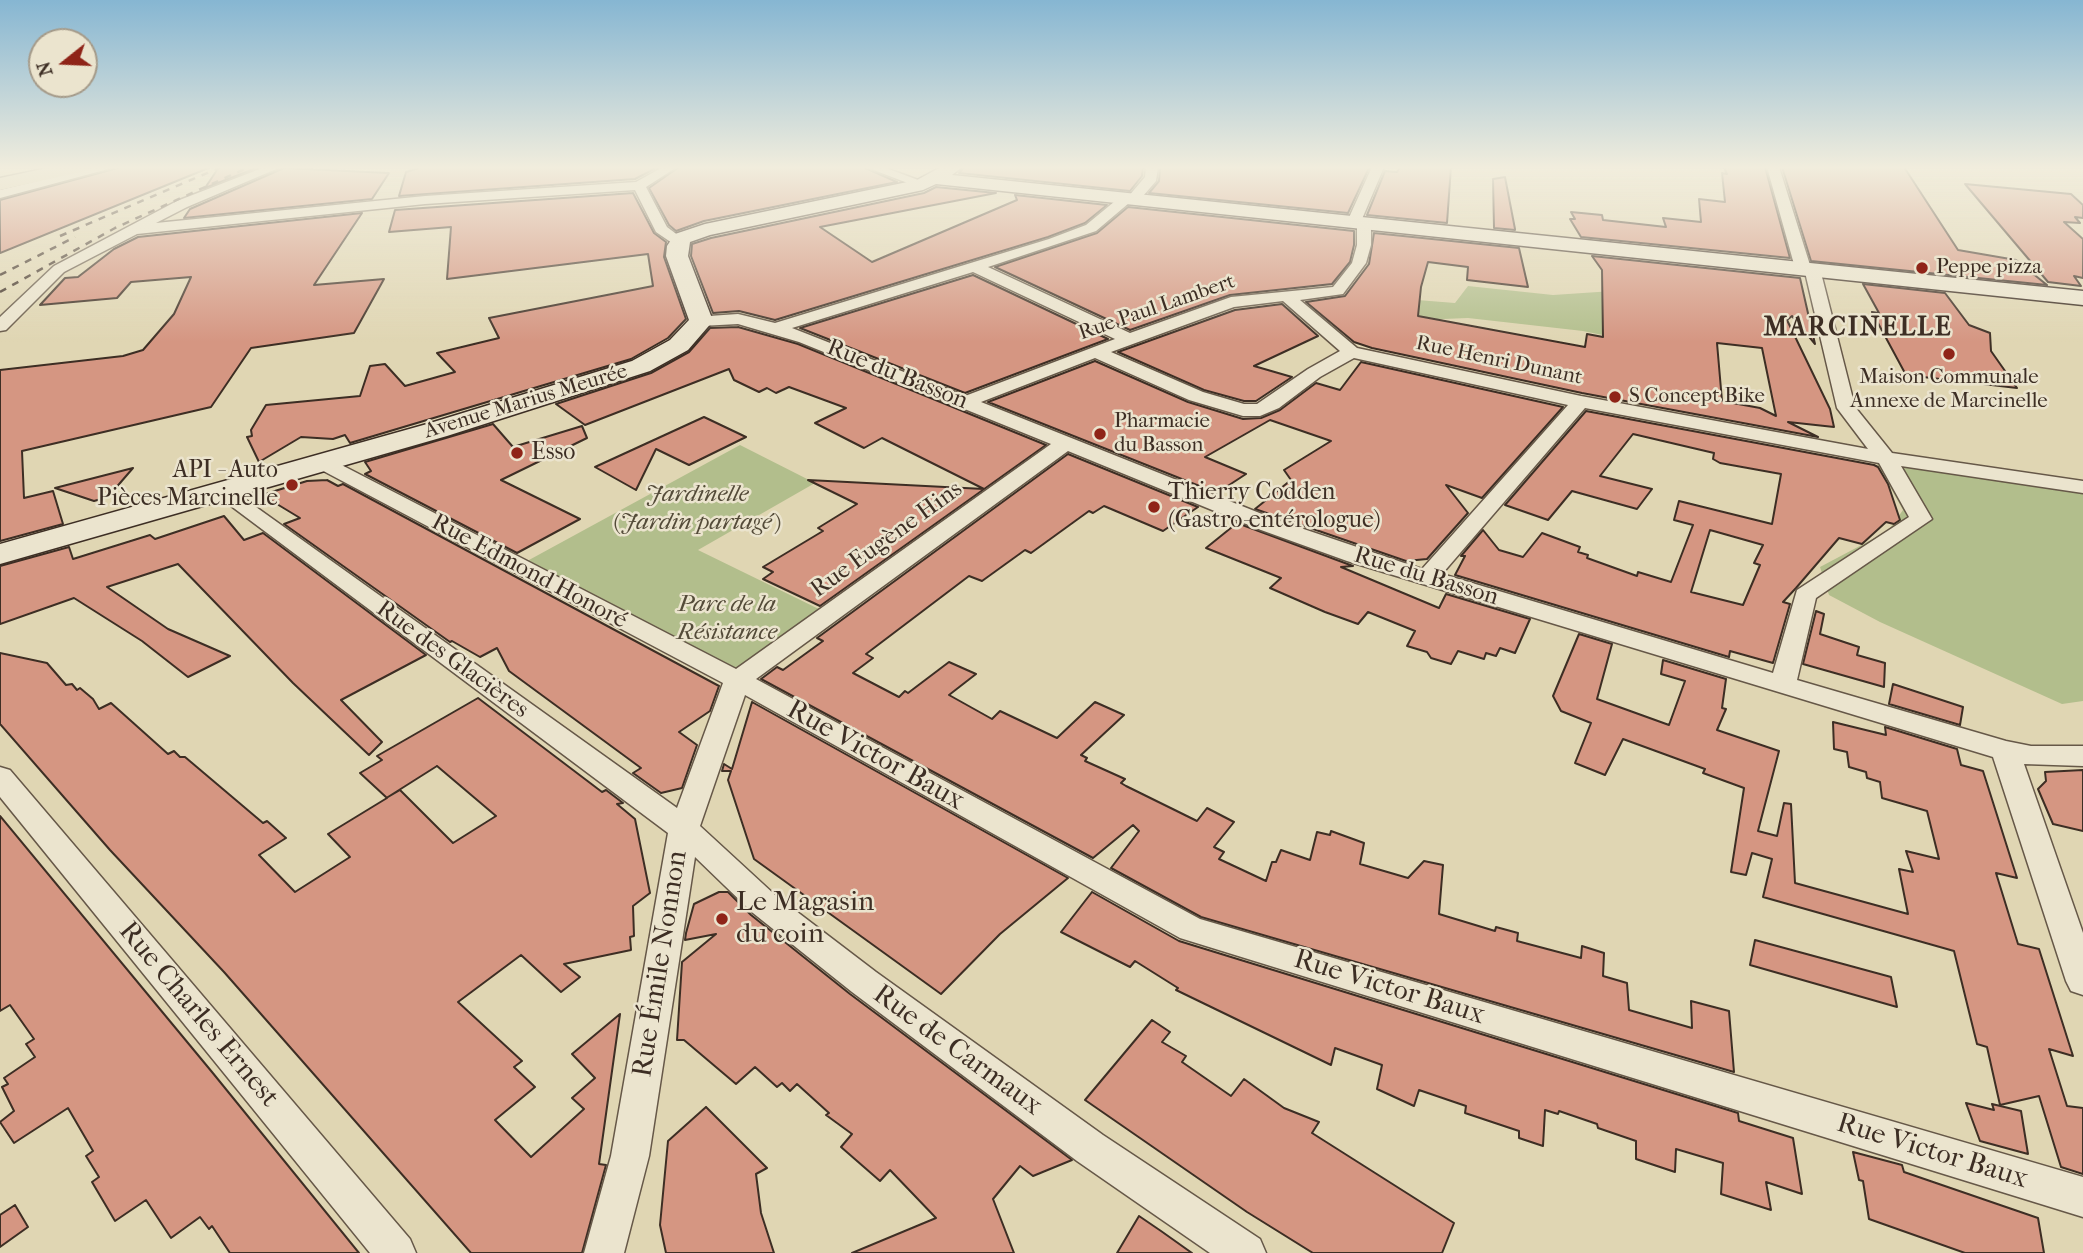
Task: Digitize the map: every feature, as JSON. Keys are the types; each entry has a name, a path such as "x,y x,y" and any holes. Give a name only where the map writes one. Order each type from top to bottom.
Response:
{"main road":[{"path":"701,321 677,257 680,242 698,231 724,225"},
{"path":"1383,225 2083,298"},
{"name":"Avenue Marius Meurée","path":"0,554 437,430 641,366 679,345 701,321"}],"street":[{"path":"0,327 59,269 140,225"},
{"path":"131,230 175,225"},
{"path":"659,225 680,242"},
{"path":"775,328 1054,242 1094,225"},
{"name":"Rue Paul Lambert","path":"965,402 1231,302 1325,294 1344,285 1359,263 1364,245 1360,225"},
{"path":"1783,685 1805,595 1922,519 1886,458 1846,408 1792,225"},
{"path":"975,267 1129,339"},
{"name":"Rue Henri Dunant","path":"1288,297 1351,352 1581,402 1886,458 2083,487"},
{"name":"Rue du Basson","path":"701,321 738,319 775,328 1067,442 1269,525 1426,578 2006,751 2031,755 2083,756"},
{"path":"1097,352 1196,396 1243,410 1260,410 1272,404 1314,373 1351,352"},
{"path":"1426,578 1581,402"},
{"name":"Rue Eugène Hins","path":"737,680 1067,442"},
{"name":"Rue Edmond Honoré","path":"321,462 737,680"},
{"name":"Rue des Glacières","path":"220,491 684,829"},
{"name":"Rue Émile Nonnon","path":"604,1253 630,1156 684,829 737,680"},
{"name":"Rue Victor Baux","path":"737,680 1191,929 2083,1197"},
{"path":"2006,751 2083,981"},
{"name":"Rue Charles Ernest","path":"0,777 396,1253"},
{"name":"Rue de Carmaux","path":"684,829 764,904 864,982 1090,1148 1246,1253"}],"green space":[{"path":"1468,286 1553,295 1613,291 1681,351 1583,331 1468,318 1419,320 1392,298 1455,303"},
{"name":"Parc de la Résistance","path":"740,445 815,483 698,550 829,614 737,680 518,566"},
{"path":"1876,462 2083,487 2083,701 2062,704 1880,622 1829,595 1820,567 1888,531 1903,510"}],"building":[{"path":"0,225 68,225 0,253"},
{"path":"246,225 354,225 314,285 384,279 354,333 251,348 211,407 22,451 24,498 53,491 63,524 0,541 0,370 123,356 143,350 174,314 191,277 131,282 117,298 40,305 65,278 78,277 114,249 138,237"},
{"path":"391,225 650,225 654,233 666,242 664,257 686,319 668,338 631,359 350,443 345,435 333,439 301,437 259,462 247,437 252,436 251,430 266,405 360,396 370,366 385,364 405,386 455,372 437,353 499,338 489,318 653,286 648,254 447,279 451,227 389,232"},
{"path":"670,225 691,225 676,231"},
{"path":"770,225 828,225 820,227 872,262 957,225 1078,225 775,320 739,311 713,313 691,256 692,244"},
{"path":"1106,225 1302,225 1354,231 1354,245 1350,262 1332,284 1230,295 1130,330 995,267 1097,233"},
{"path":"1494,225 1514,225 1515,230 1494,228"},
{"path":"1574,225 1781,225 1790,258 1581,237"},
{"path":"1800,225 1942,225 1958,250 2016,260 2047,285 1811,261"},
{"path":"2000,225 2068,225 2083,239 2083,278 2074,276 2081,286 2048,282"},
{"path":"1374,233 1519,248 1528,287 1467,280 1468,267 1428,262 1421,287 1418,316 1585,347 1587,334 1603,337 1602,270 1592,256 1800,278 1815,344 1792,316 1787,320 1830,409 1834,427 1788,422 1818,437 1582,393 1354,342 1306,302 1345,296 1369,264","holes":["1717,343 1762,348 1776,416 1760,408 1722,401"]},
{"path":"973,275 1108,339 965,393 800,328"},
{"name":"Maison Communale Annexe de Marcinelle","path":"1863,284 1945,293 1969,325 1990,333 1991,351 2017,388 1906,375 1872,312 1879,313"},
{"path":"1282,304 1318,336 1254,366 1292,377 1256,401 1244,401 1204,390 1118,352 1235,310"},
{"path":"738,327 798,344 1046,445 820,606 763,579 773,572 763,567 823,531 818,528 857,504 808,480 984,489 882,438 864,448 815,423 846,408 789,387 776,393 767,388 759,392 734,380 729,369 585,425 556,404 651,373 689,352 710,328"},
{"path":"1095,361 1188,402 1243,419 1261,418 1280,410 1316,383 1340,390 1361,362 1563,407 1482,498 1446,485 1468,513 1427,559 1406,561 1255,509 1291,480 1284,470 1331,441 1270,420 1205,457 1246,474 1217,493 988,402"},
{"path":"1586,411 1874,465 1888,484 1900,520 1894,524 1886,522 1862,544 1839,538 1783,602 1790,604 1773,663 1730,651 1729,657 1455,575 1465,556 1461,556 1483,530 1499,550 1523,557 1542,533 1580,547 1578,552 1588,555 1587,558 1637,576 1638,572 1671,582 1693,525 1674,520 1679,501 1772,524 1781,474 1720,463 1713,459 1714,453 1633,434 1600,476 1652,489 1637,509 1572,491 1548,520 1505,505","holes":["1710,530 1763,545 1754,563 1760,565 1743,605 1691,592"]},
{"path":"704,417 746,437 689,465 656,449 636,490 595,467"},
{"path":"493,424 513,447 582,426 587,438 501,480 580,519 517,553 365,474 371,471 365,462"},
{"path":"1068,454 1198,507 1163,531 1104,506 1093,513 1089,511 1031,553 1025,550 982,581 969,576 866,654 873,658 853,673 899,697 949,662 976,674 949,695 992,719 1000,711 1057,738 1095,702 1124,715 1081,755 1087,758 1085,761 1125,779 1121,783 1126,786 1197,821 1207,808 1234,822 1214,847 1224,852 1219,859 1266,881 1272,862 1276,862 1281,850 1310,860 1317,832 1330,835 1331,831 1364,843 1360,864 1408,878 1424,861 1443,865 1439,914 1495,931 1496,927 1518,933 1517,941 1581,958 1582,946 1604,953 1603,976 1627,983 1629,1010 1692,1028 1691,1001 1729,1011 1734,1072 1201,917 1111,868 1139,831 1133,825 1093,858 761,679 777,667 783,670 823,641 817,638"},
{"path":"133,468 108,497 94,501 55,488"},
{"path":"327,480 338,486 343,484 719,686 710,711 679,732 697,745 682,788 661,793 633,773 641,768 509,671 497,648 480,657 450,642 284,524 300,518 262,495 307,481"},
{"path":"224,516 244,540 263,533 426,655 341,700 382,742 369,755 293,683 178,564 107,587 168,629 230,656 188,677 142,641 74,598 0,624 0,566 69,547 73,559 150,535 155,539"},
{"path":"1237,523 1353,566 1341,567 1439,608 1446,594 1530,619 1515,653 1500,648 1496,656 1486,653 1484,659 1458,651 1451,664 1431,658 1427,652 1407,646 1415,631 1368,612 1358,624 1325,612 1270,588 1281,578 1206,548"},
{"path":"1816,611 1824,614 1820,634 1859,647 1857,655 1885,663 1884,687 1803,664"},
{"path":"1579,634 1612,644 1597,699 1669,725 1685,681 1661,674 1663,660 1726,679 1722,708 1726,709 1717,730 1779,751 1758,831 1777,836 1784,803 1791,804 1795,883 1908,914 1899,869 1913,872 1906,851 1939,859 1927,811 1882,798 1880,782 1867,778 1866,772 1849,767 1847,752 1834,749 1833,722 1886,735 1885,727 1957,749 1961,765 1983,771 2017,878 1996,873 2018,944 2039,949 2073,1056 2049,1049 2067,1106 2083,1108 2083,1174 2061,1167 2039,1096 2000,1105 1987,1047 1977,1044 1954,951 1763,897 1772,859 1752,853 1746,875 1731,872 1744,788 1703,773 1705,769 1623,739 1605,775 1575,763 1591,723 1561,711 1553,696"},
{"path":"0,653 47,663 66,685 72,684 77,690 80,688 93,699 99,709 111,703 168,754 174,751 180,757 185,757 263,823 267,821 286,838 259,855 295,892 350,857 328,834 387,798 360,773 382,760 377,756 478,698 602,792 606,790 623,803 617,804 635,819 650,893 633,906 634,936 630,937 631,950 564,964 580,977 561,992 521,955 458,1002 522,1061 514,1067 535,1087 495,1120 531,1157 584,1109 572,1098 595,1078 572,1054 620,1014 599,1164 606,1165 582,1253 471,1253 224,972 110,850 0,724","holes":["437,766 496,816 453,843 400,790 388,797"]},
{"path":"1893,684 1963,707 1960,725 1889,704"},
{"path":"752,702 1068,878 1000,934 941,994 754,859 728,780 731,771 722,771 724,764 732,769"},
{"path":"2083,770 2083,831 2053,824 2038,789 2046,781 2045,772"},
{"path":"0,816 359,1253 230,1253 212,1226 209,1229 200,1217 171,1238 146,1200 115,1221 92,1182 99,1177 86,1156 93,1151 68,1108 14,1143 0,1122 14,1111 2,1087 8,1084 4,1078 35,1057 26,1044 34,1039 10,1005 0,1011"},
{"path":"719,892 728,892 751,915 850,994 1072,1160 1033,1176 1020,1166 993,1199 1014,1253 852,1253 936,1218 890,1170 880,1181 841,1147 852,1134 826,1115 829,1113 797,1084 790,1091 782,1083 777,1087 755,1067 736,1084 684,1040 677,1040 682,962 716,934 685,940 694,904"},
{"path":"1092,892 1179,941 1738,1113 1739,1121 1793,1138 1802,1194 1766,1182 1771,1210 1721,1194 1723,1163 1676,1149 1675,1172 1636,1159 1636,1141 1559,1111 1558,1114 1545,1110 1543,1146 1519,1138 1519,1131 1465,1113 1466,1106 1419,1090 1414,1106 1377,1089 1382,1065 1335,1048 1331,1065 1176,990 1178,988 1135,961 1130,967 1061,932"},
{"path":"1755,940 1891,977 1897,1007 1750,965"},
{"path":"1152,1020 1170,1032 1162,1042 1186,1056 1182,1062 1231,1096 1244,1079 1284,1108 1319,1122 1312,1133 1454,1223 1442,1253 1313,1253 1247,1212 1085,1100"},
{"path":"1966,1103 1994,1110 1992,1104 2021,1111 2028,1154 1980,1141"},
{"path":"706,1107 767,1168 756,1174 761,1213 774,1253 666,1253 660,1225 668,1141"},
{"path":"1853,1152 1902,1165 1904,1172 2038,1218 2044,1253 1965,1253 1869,1219 1863,1181 1859,1180"},
{"path":"15,1205 28,1227 0,1247 0,1215"},
{"path":"1139,1216 1161,1231 1192,1253 1117,1253"}],"railway":[{"path":"60,236 85,225"},
{"path":"0,292 121,225"},
{"path":"0,275 75,237"}],"place":[{"name":"Peppe pizza","path":"1922,268"},
{"name":"Maison Communale Annexe de Marcinelle","path":"1949,354"},
{"name":"S Concept Bike","path":"1615,397"},
{"name":"Pharmacie du Basson","path":"1100,434"},
{"name":"Esso","path":"517,453"},
{"name":"API - Auto Pièces Marcinelle","path":"292,485"},
{"name":"Thierry Codden (Gastro-entérologue)","path":"1154,507"},
{"name":"Le Magasin du coin","path":"722,919"}],"district":[{"name":"MARCINELLE","path":"1858,329"}],"park label":[{"name":"Jardinelle (Jardin partagé)","path":"697,509"}]}
